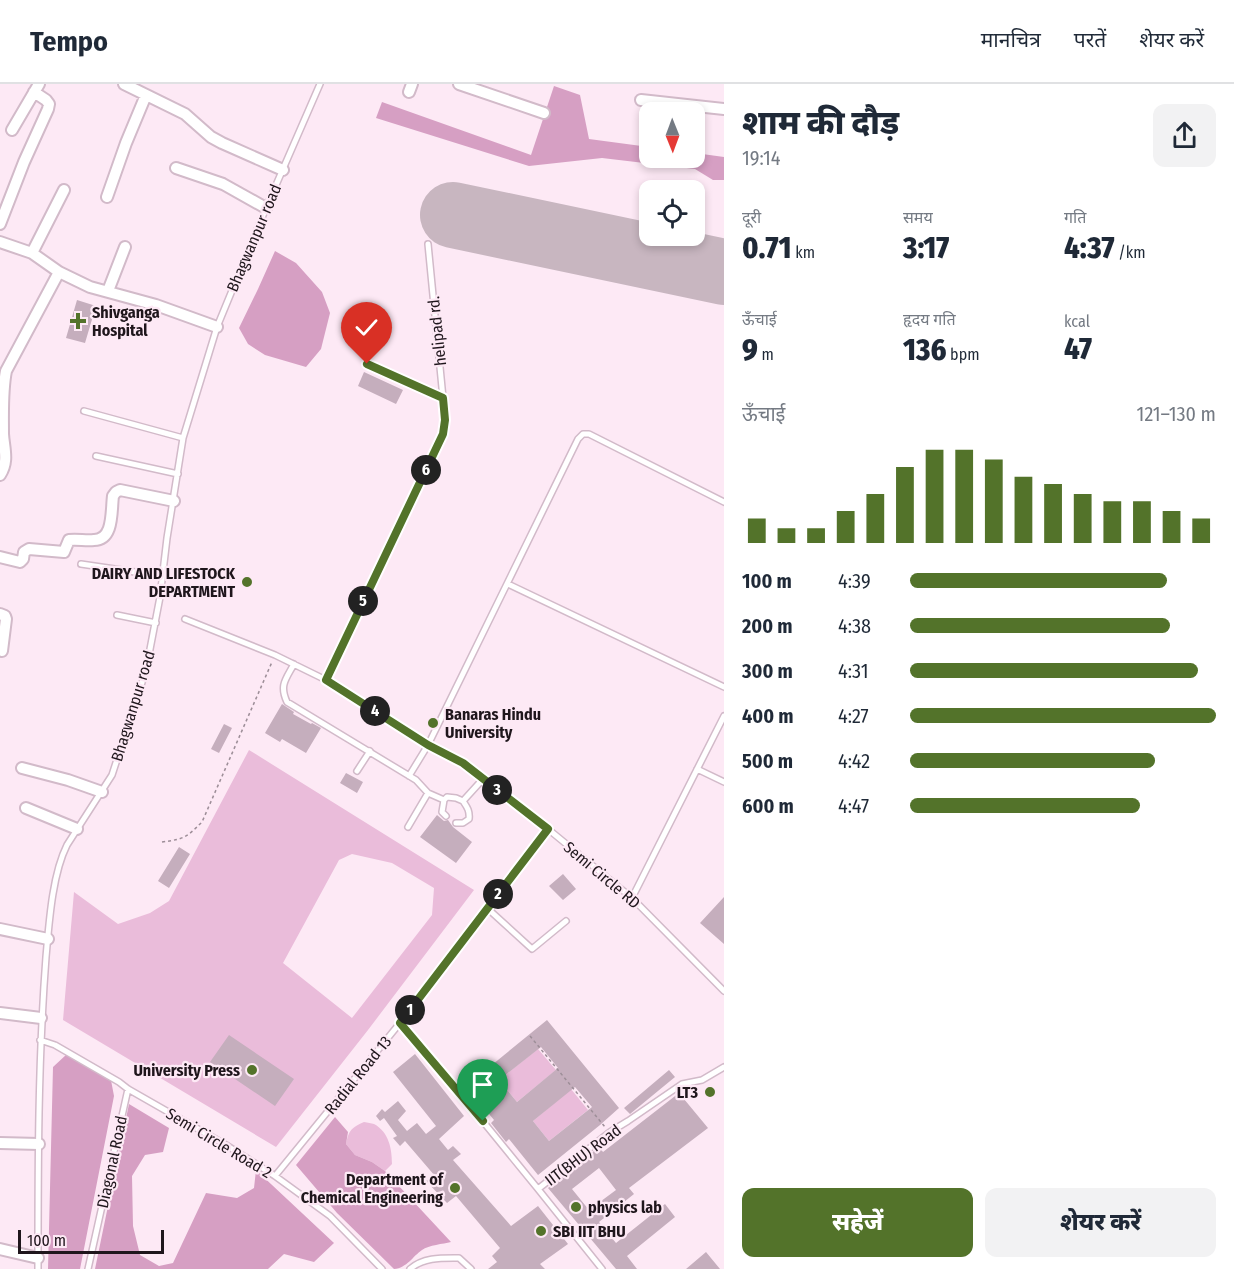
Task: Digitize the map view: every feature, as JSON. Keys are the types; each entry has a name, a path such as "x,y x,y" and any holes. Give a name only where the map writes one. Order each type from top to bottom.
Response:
{"street":[{"path":"124,84 185,114 212,137 283,170"},
{"path":"459,84 544,113"},
{"path":"0,224 48,109 49,104 37,88 12,130"},
{"path":"107,197 146,95"},
{"path":"641,100 724,109"},
{"path":"176,168 224,184 266,208"},
{"path":"32,253 64,190"},
{"path":"0,242 32,253 59,272 90,287 156,305 217,327"},
{"path":"108,291 125,247"},
{"path":"0,475 6,463 3,436 3,383 6,371 59,272"},
{"path":"0,557 20,562 24,552 29,549 64,552 69,540 101,540 109,530 113,496 120,490 174,501"},
{"path":"0,614 6,616 2,651"},
{"path":"22,768 102,792"},
{"path":"26,807 78,829"},
{"path":"0,929 48,939"},
{"path":"0,1013 41,1018"},
{"path":"0,1143 39,1144"},
{"path":"0,1249 38,1263"}],"lane":[{"name":"Bhagwanpur road","path":"38,1263 41,1018 57,869 61,856 112,775 146,670 156,622 183,438 217,327 320,84"},
{"name":"helipad rd.","path":"326,680 443,434 445,420 428,244"},
{"path":"367,364 443,398"},
{"path":"84,411 183,438"},
{"path":"409,776 428,745 578,439 583,434 589,434 724,502"},
{"path":"96,456 178,474"},
{"path":"81,564 162,576"},
{"path":"508,584 724,687"},
{"path":"117,615 156,622"},
{"name":"Semi Circle RD","path":"185,619 275,655 326,680 428,745 463,763 632,898 724,991"},
{"path":"294,664 283,685 283,694 287,702 409,776 423,786 428,793 444,800"},
{"path":"632,898 724,716"},
{"path":"357,771 370,751"},
{"path":"697,769 724,782"},
{"path":"463,801 483,779"},
{"path":"408,827 428,793"},
{"path":"446,816 442,812 444,800 447,797 463,801 470,814 469,819 464,823 456,823"},
{"name":"Radial Road 13","path":"275,1176 400,1023 548,829"},
{"path":"487,908 532,949 566,921"},
{"name":"IIT(BHU) Road","path":"400,1023 428,1054 602,1269"},
{"name":"Semi Circle Road 2","path":"40,1040 55,1045 119,1082 275,1176 330,1216 382,1269"},
{"name":"IIT(BHU) Road","path":"538,1189 610,1132 682,1084 702,1080 724,1066"},
{"name":"Diagonal Road","path":"88,1269 128,1089"},
{"path":"410,1269 416,1264 435,1258 459,1258 471,1269"}],"path":[{"path":"162,842 181,839 202,822 275,655"},
{"path":"530,1036 610,1132"}],"shaded area":[{"path":"554,86 580,95 589,139 639,146 639,162 602,158 529,166 376,118 382,102 531,155"},
{"path":"705,154 724,157 724,180 713,180 695,169 687,168 705,168"},
{"path":"275,251 296,263 322,292 330,313 321,349 306,367 265,355 248,344 239,328"},
{"path":"249,750 474,890 276,1147 63,1020 74,892 118,924 150,913 169,901","holes":["352,854 392,863 434,888 432,915 352,1018 283,963 339,860"]},
{"path":"538,1049 556,1070 517,1102 499,1080"},
{"path":"67,1054 110,1075 114,1096 80,1269 48,1269 53,1067"},
{"path":"571,1089 588,1110 549,1141 533,1121"},
{"path":"129,1104 169,1128 163,1152 145,1155 132,1176 133,1226 140,1255 159,1266 173,1263 206,1193 237,1198 254,1188 256,1170 334,1243 314,1262 284,1254 268,1269 95,1269"},
{"path":"335,1117 348,1132 346,1144 355,1155 372,1162 385,1171 451,1242 425,1248 406,1264 394,1269 337,1213 296,1165"},
{"path":"364,1122 379,1127 389,1141 392,1164 385,1171 372,1162 355,1155 346,1144 351,1130"}],"building":[{"path":"77,300 96,306 85,343 66,338"},
{"path":"364,372 403,390 396,404 358,386"},
{"path":"282,704 294,712 293,714 321,728 306,753 282,739 280,742 265,733"},
{"path":"224,724 232,728 219,753 211,749"},
{"path":"346,773 363,782 357,793 340,783"},
{"path":"437,815 444,821 448,820 472,842 456,863 420,837"},
{"path":"179,847 190,854 169,888 158,881"},
{"path":"563,874 576,889 563,900 549,886"},
{"path":"724,897 724,944 700,923"},
{"path":"547,1020 619,1108 538,1175 509,1139 506,1142 491,1123 494,1120 466,1086","holes":["541,1047 558,1068 517,1102 499,1080","575,1087 592,1107 549,1141 533,1121"]},
{"name":"University Press","path":"229,1035 294,1079 275,1106 210,1062"},
{"name":"Department of Chemical Engineering","path":"415,1054 464,1116 439,1139 448,1150 453,1146 461,1154 453,1160 511,1226 538,1206 568,1244 540,1264 545,1269 488,1269 497,1262 492,1256 500,1248 456,1196 447,1203 426,1181 435,1176 405,1141 400,1146 393,1138 397,1136 384,1118 380,1121 376,1116 382,1109 385,1112 398,1101 406,1111 398,1120 407,1131 417,1123 426,1134 436,1126 393,1072"},
{"path":"669,1070 675,1077 630,1114 624,1108"},
{"path":"679,1093 708,1128 629,1188 634,1194 599,1222 616,1243 665,1204 675,1217 627,1256 637,1269 616,1269 548,1188 599,1147 603,1152","holes":["599,1168 616,1190 589,1210 572,1189"]},
{"path":"706,1252 720,1269 686,1269"}],"runway":[{"path":"453,215 724,272"}],"place":[{"name":"Shivganga Hospital","path":"78,321"},
{"name":"DAIRY AND LIFESTOCK DEPARTMENT","path":"247,582"},
{"name":"Banaras Hindu University","path":"433,723"},
{"name":"University Press","path":"252,1070"},
{"name":"LT3","path":"710,1092"},
{"name":"Department of Chemical Engineering","path":"455,1188"},
{"name":"physics lab","path":"576,1207"},
{"name":"SBI IIT BHU","path":"541,1231"}],"route":[{"path":"367,364 443,398 445,426 326,680 428,745 463,763 548,829 400,1023 483,1121"}]}
